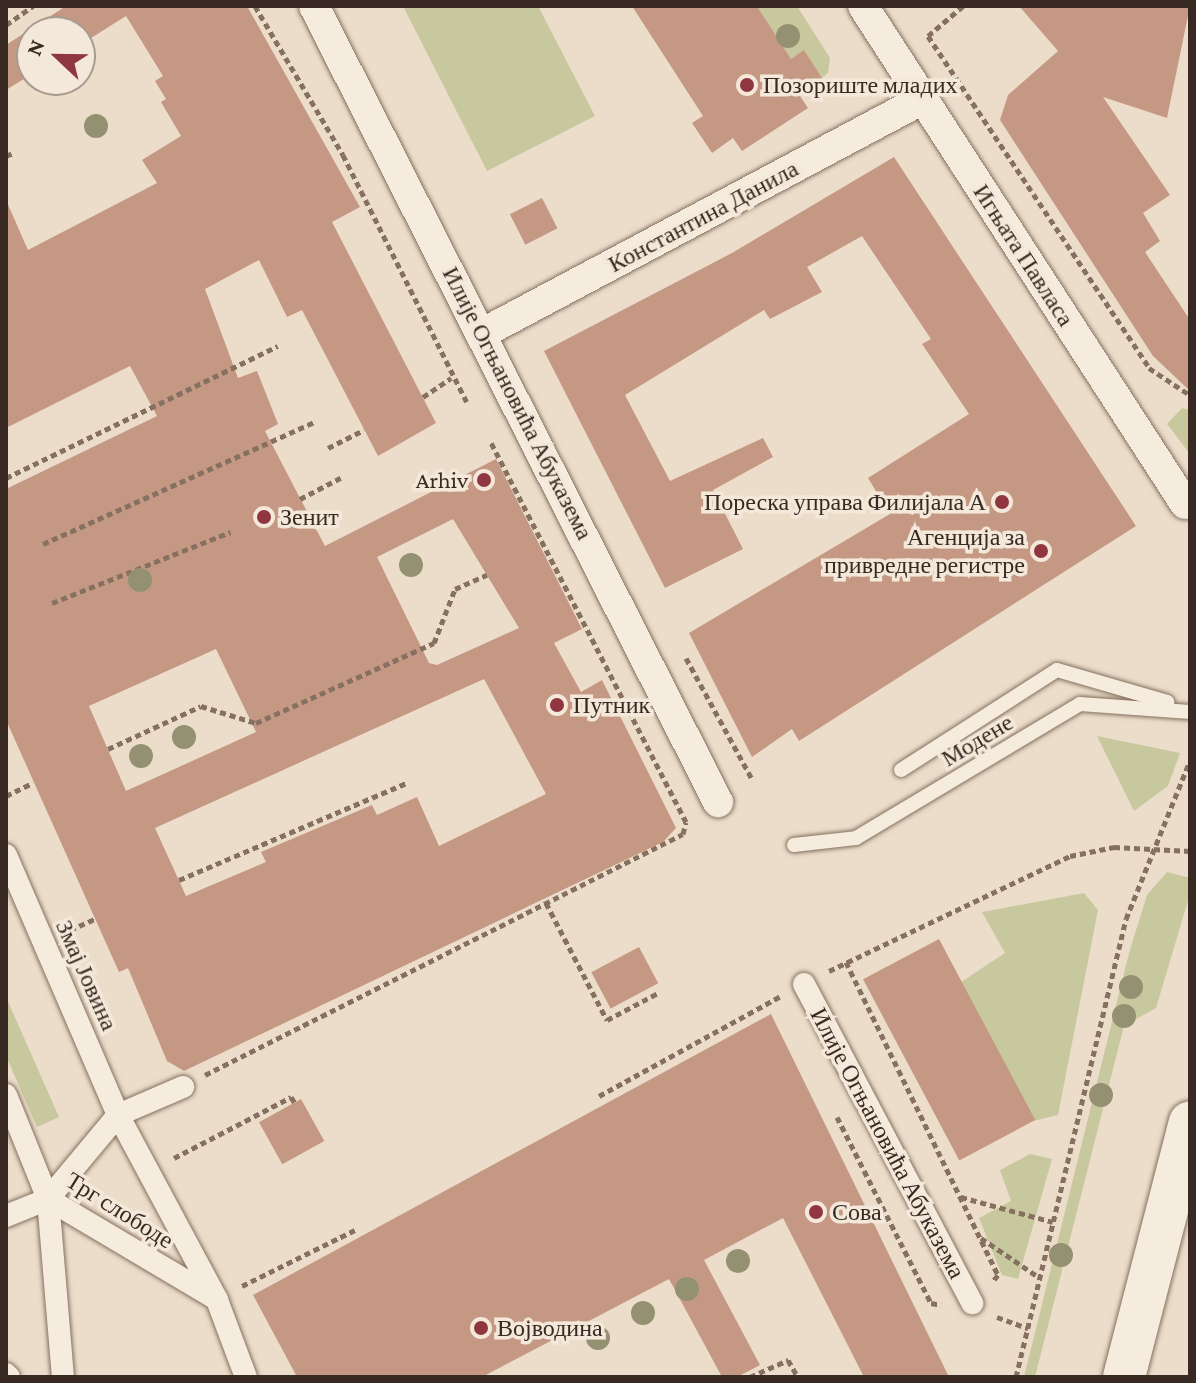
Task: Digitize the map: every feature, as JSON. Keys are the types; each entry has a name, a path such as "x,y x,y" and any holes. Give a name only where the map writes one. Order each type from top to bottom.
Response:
{"main road":[{"path":"1124,1377 1190,1122"}],"street":[{"name":"Илије Огњановића Абуказема","path":"314,6 483,333 718,802"},
{"name":"Игњата Павласа","path":"863,6 1185,504"},
{"name":"Константина Данила","path":"483,333 923,99"},
{"name":"Змај Јовина","path":"6,855 11,878 118,1115"},
{"name":"Илије Огњановића Абуказема","path":"804,984 972,1303"},
{"path":"6,1216 48,1199 118,1115 183,1087"},
{"name":"Трг слободе","path":"6,1095 48,1199 217,1300"},
{"name":"Трг слободе","path":"118,1115 217,1300 246,1377"},
{"path":"48,1199 63,1377"}],"lane":[{"name":"Модене","path":"901,770 1057,670 1190,710"},
{"name":"Модене","path":"794,845 856,838 1080,704 1190,710"}],"path":[{"path":"6,25 33,6"},
{"path":"255,6 467,403"},
{"path":"963,6 928,36 1149,368 1190,395"},
{"path":"6,156 13,153"},
{"path":"6,478 278,346"},
{"path":"423,397 451,378"},
{"path":"43,544 315,422"},
{"path":"328,448 364,430"},
{"path":"183,1087 683,834 686,822 490,440"},
{"path":"300,499 342,477"},
{"path":"52,603 230,532"},
{"path":"108,749 201,706 256,723 434,643 455,589 487,575"},
{"path":"1016,1377 1126,919 1189,763"},
{"path":"6,796 33,783"},
{"path":"179,880 406,783"},
{"path":"599,1096 846,962 1038,867 1114,847 1190,851"},
{"path":"546,903 607,1020 658,993"},
{"path":"846,962 998,1275 972,1303"},
{"path":"621,1003 625,1011"},
{"path":"148,1172 291,1097 295,1103"},
{"path":"960,1197 1053,1222"},
{"path":"248,1283 355,1230"},
{"path":"980,1237 1040,1278"},
{"path":"1006,1323 1028,1328"},
{"path":"750,1377 788,1360 798,1377"}],"green space":[{"path":"403,6 538,6 595,116 487,171"},
{"path":"757,6 797,6 830,58 828,73 822,78 804,51 791,59"},
{"path":"1182,408 1190,410 1190,454 1167,424"},
{"path":"1097,736 1180,753 1168,786 1134,811"},
{"path":"1167,872 1190,878 1190,894 1156,1008 1124,1026 1035,1377 1024,1377 1129,953 1147,895"},
{"path":"1084,893 1098,910 1058,1115 1033,1121 961,982 1005,953 982,912"},
{"path":"6,997 59,1117 37,1127 6,1056"},
{"path":"1030,1154 1052,1159 1018,1279 1002,1275 979,1218 1011,1201 1000,1170"}],"building":[{"path":"66,6 247,6 360,207 332,222 436,423 378,456 302,310 287,317 259,260 205,289 238,378 257,371 278,424 265,431 325,546 496,459 582,629 554,643 581,692 602,680 676,828 663,842 184,1071 167,1061 128,968 119,972 6,720 6,489 157,416 130,366 6,428 6,200 28,250 157,183 142,160 181,136 161,102 166,99 155,81 163,76 126,16 96,35 96,16 51,16","holes":["453,519 519,628 437,665 429,663 377,557","216,649 256,732 126,791 89,706","484,679 546,794 439,846 417,797 377,815 372,805 261,852 266,862 186,896 155,828"]},
{"name":"Позориште младих","path":"632,6 757,6 791,59 804,50 822,78 798,93 808,108 742,151 733,138 712,153 692,123 703,116"},
{"path":"1019,6 1190,6 1167,118 1103,97 1170,195 1143,213 1160,241 1145,252 1190,320 1190,391 1153,356 1000,120 1008,95 1058,51"},
{"path":"16,38 16,84 6,90 6,45"},
{"path":"894,157 1136,526 799,741 792,729 752,757 689,633 890,514 868,478 969,414 922,344 931,339 862,236 807,267 822,292 770,319 764,310 625,395 670,481 763,438 773,457 713,490 743,549 665,588 544,351 732,253"},
{"path":"542,198 557,228 525,245 510,214"},
{"path":"939,939 1035,1120 959,1160 863,979"},
{"path":"639,947 658,983 611,1009 591,972"},
{"path":"771,1014 949,1377 864,1377 783,1218 704,1260 760,1365 737,1377 722,1377 669,1279 482,1377 297,1377 253,1295"},
{"path":"301,1099 324,1141 282,1164 259,1122"}],"place":[{"name":"Позориште младих","path":"747,85"},
{"name":"Arhiv","path":"484,480"},
{"name":"Пореска управа Филијала А","path":"1002,502"},
{"name":"Зенит","path":"264,517"},
{"name":"Агенција за привредне регистре","path":"1041,551"},
{"name":"Путник","path":"557,705"},
{"name":"Сова","path":"816,1212"},
{"name":"Војводина","path":"481,1328"}]}
